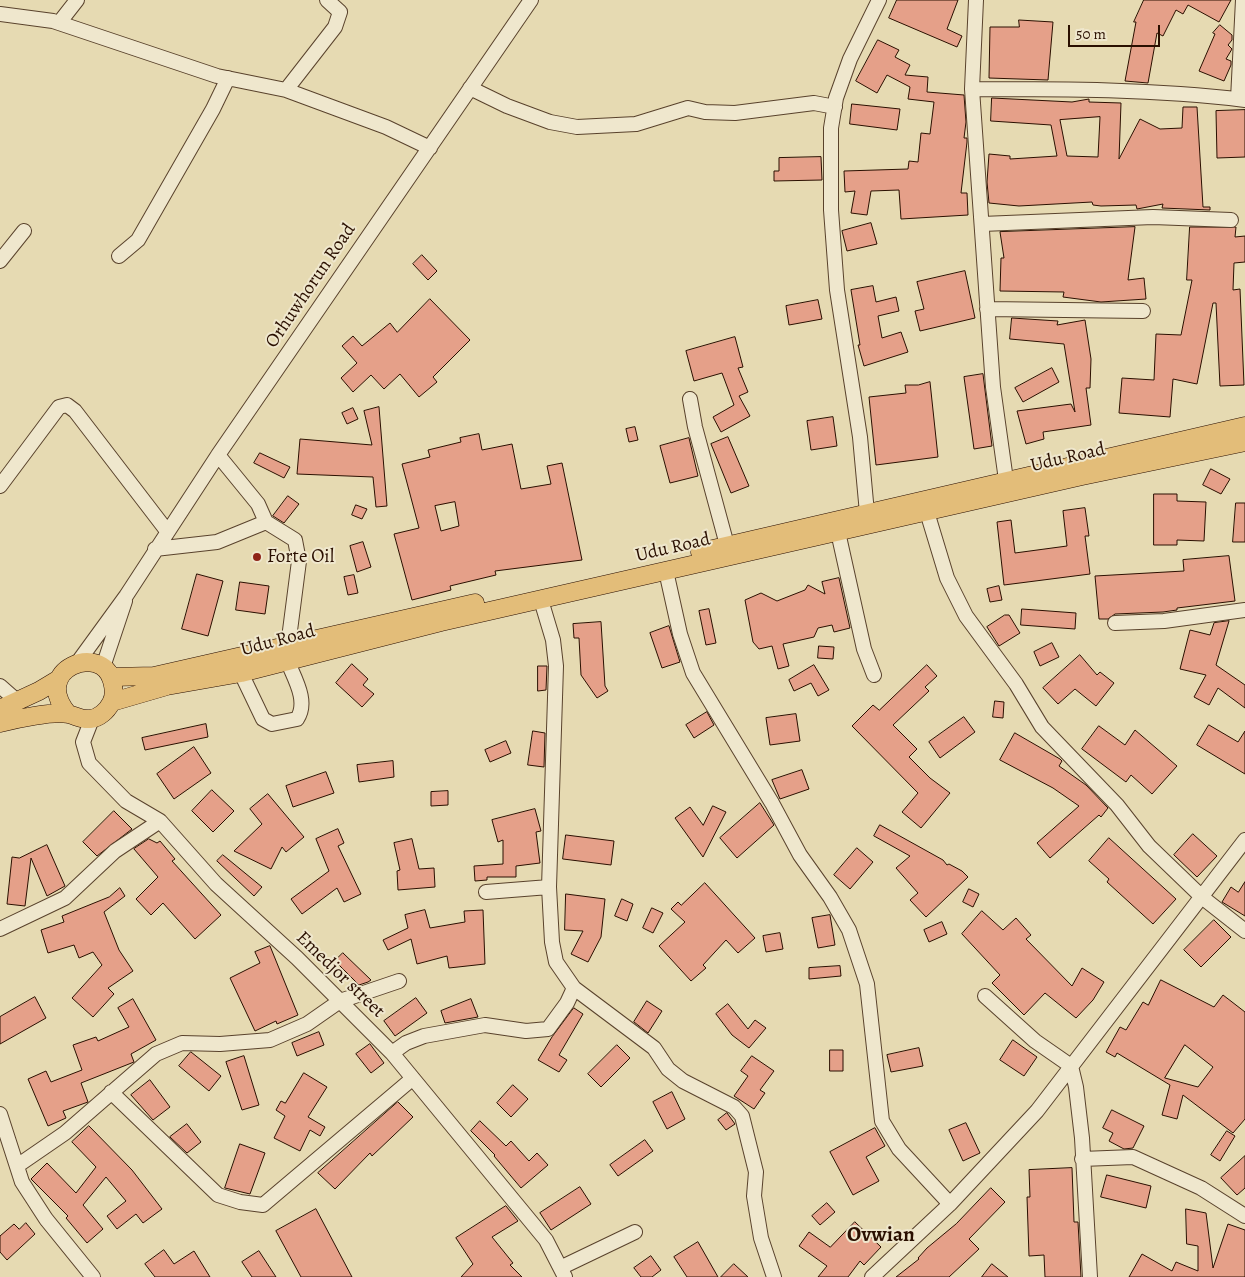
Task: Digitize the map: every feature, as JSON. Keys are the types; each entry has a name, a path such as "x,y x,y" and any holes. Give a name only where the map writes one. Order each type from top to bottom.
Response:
{"main road":[{"name":"Udu Road","path":"112,702 167,686 241,673 287,653 727,545 1245,426"},
{"name":"Udu Road","path":"107,672 154,676 287,653 541,600 1082,476 1245,442"},
{"path":"78,662 91,662 107,672 114,690 112,702 104,713 92,719 79,719 68,714 59,704 56,691 59,678 66,668 78,662"},
{"path":"0,709 17,702 59,678"},
{"path":"0,723 32,716 68,714"}],"street":[{"path":"59,23 77,0"},
{"path":"286,90 335,27 340,12 328,0"},
{"name":"Orhuwhorun Road","path":"78,662 126,596 218,455 531,0"},
{"path":"867,512 860,437 837,290 831,210 831,128 835,107 850,59 879,0"},
{"path":"976,0 972,89 993,388 1006,480"},
{"path":"972,89 1091,88 1242,99 1243,0"},
{"path":"0,14 26,16 59,23 228,78 286,90 386,127 430,148"},
{"path":"118,256 138,240 209,118 228,78"},
{"path":"470,88 507,106 541,119 577,127 636,124 688,108 705,112 735,113 814,103 835,107"},
{"path":"982,224 1153,216 1231,220"},
{"path":"0,261 24,231"},
{"path":"987,309 1143,311"},
{"path":"690,399 694,427 727,545"},
{"path":"0,486 59,407 67,405 75,410 167,531"},
{"path":"218,455 258,504 266,522 295,540 299,561 287,653 303,702 303,710 298,719 272,724 263,719 241,673"},
{"path":"927,512 947,578 966,616 1016,684 1042,727 1117,805 1149,846 1203,898 1245,931"},
{"path":"156,548 217,542 266,522"},
{"path":"838,532 864,649 874,674"},
{"path":"666,571 680,634 693,673 772,803 800,854 830,896 849,930 867,984 882,1121 899,1149 950,1204"},
{"name":"Orhuwhorun Road","path":"107,672 126,596"},
{"path":"541,600 553,640 556,666 549,887 552,942 556,962 574,988 654,1048 668,1069 683,1081 734,1107 742,1116 756,1172 754,1196 761,1238 774,1277"},
{"path":"1115,623 1164,621 1245,610"},
{"path":"0,686 17,702"},
{"name":"Emedjor street","path":"92,719 83,742 88,763 126,801 160,821 216,884 392,1053 546,1240 564,1272"},
{"path":"0,929 65,898 115,851 160,821"},
{"path":"872,1277 950,1204 1037,1111 1174,930 1203,898 1245,840"},
{"path":"486,892 549,887"},
{"path":"17,1166 66,1133 156,1054 182,1043 220,1044 270,1040 308,1024 340,1001 399,981"},
{"path":"392,1053 406,1043 424,1036 485,1025 526,1031 548,1029 567,1002 574,988"},
{"path":"985,996 1035,1041 1071,1066 1076,1087 1090,1277"},
{"path":"111,1092 218,1194 240,1202 263,1205 412,1079"},
{"path":"0,1114 22,1182 46,1219 93,1277"},
{"path":"1082,1159 1133,1157 1201,1188 1245,1216"},
{"path":"564,1272 635,1232"}],"building":[{"path":"897,0 958,0 947,29 962,36 957,47 889,18"},
{"path":"1144,0 1231,0 1219,22 1188,5 1183,14 1176,10 1163,36 1157,33 1148,83 1125,81 1136,22 1134,22"},
{"path":"1019,20 1053,22 1048,80 989,78 990,27 1019,27"},
{"path":"1220,25 1232,35 1232,40 1228,45 1232,49 1226,59 1231,61 1231,65 1224,81 1199,71 1215,34 1213,33"},
{"path":"878,40 899,50 895,57 910,65 905,75 928,77 927,92 964,95 966,122 964,138 967,138 967,142 961,193 967,193 968,215 901,219 899,190 871,191 867,215 851,213 855,191 845,192 844,171 908,169 909,161 918,162 921,133 930,134 934,102 908,99 910,87 887,75 877,93 856,81"},
{"path":"992,98 1072,102 1089,99 1089,102 1121,103 1119,159 1140,119 1160,129 1182,128 1183,107 1197,107 1203,207 1210,207 1210,210 1162,208 1163,204 1137,209 1136,205 1101,206 1093,205 1092,202 1019,206 989,203 987,182 989,154 1010,156 1010,159 1057,156 1051,125 991,121","holes":["1100,117 1098,157 1067,156 1060,120"]},
{"path":"852,104 900,109 897,130 850,124"},
{"path":"1245,110 1245,157 1217,158 1216,111"},
{"path":"821,157 822,180 774,181 774,171 779,171 779,158"},
{"path":"871,223 877,244 847,251 842,231"},
{"path":"1135,227 1128,280 1144,278 1146,299 1101,302 1063,297 1064,292 1000,291 1001,258 1004,258 1000,232"},
{"path":"1190,227 1236,227 1235,237 1245,236 1245,262 1234,263 1233,290 1240,289 1244,385 1220,386 1216,303 1213,303 1197,384 1173,379 1170,417 1119,413 1122,378 1154,380 1156,334 1181,335 1192,280 1187,280"},
{"path":"422,255 437,271 428,280 413,264"},
{"path":"965,271 975,318 920,331 915,311 924,309 917,282"},
{"path":"873,286 876,302 896,297 899,311 878,316 882,338 901,332 908,352 864,366 858,345 860,345 851,290"},
{"path":"430,299 470,340 433,377 437,382 419,397 400,374 384,389 371,375 353,392 341,378 357,363 342,346 353,336 362,346 390,323 397,332"},
{"path":"818,300 822,319 789,325 786,306"},
{"path":"1012,318 1058,321 1057,325 1085,320 1091,359 1090,388 1086,388 1091,425 1043,432 1044,439 1026,444 1017,411 1071,404 1075,412 1064,344 1010,339"},
{"path":"735,337 743,367 738,368 748,392 739,396 750,416 721,432 713,417 734,405 722,373 694,381 686,351"},
{"path":"1052,368 1059,382 1023,402 1015,388"},
{"path":"983,374 992,446 974,449 964,377"},
{"path":"930,382 938,457 876,465 869,397 906,393 905,385 918,385"},
{"path":"379,407 387,506 376,507 373,477 297,474 300,439 372,445 364,411"},
{"path":"353,408 358,419 347,424 342,413"},
{"path":"833,417 837,446 811,450 807,421"},
{"path":"635,427 638,440 629,442 626,429"},
{"path":"479,434 482,450 512,444 521,489 551,484 547,466 562,463 582,560 495,571 496,575 450,586 451,590 412,600 394,534 419,528 402,464 430,457 428,450 461,442 460,438","holes":["455,502 459,526 441,531 435,506"]},
{"path":"728,437 749,486 731,493 711,444"},
{"path":"689,438 698,476 670,483 660,446"},
{"path":"260,453 290,467 284,478 254,463"},
{"path":"1211,469 1230,479 1221,494 1203,485"},
{"path":"1154,494 1177,494 1177,501 1206,502 1204,541 1177,540 1177,545 1154,545"},
{"path":"288,496 299,504 284,523 273,516"},
{"path":"1236,503 1245,503 1245,542 1233,542"},
{"path":"356,505 367,509 362,519 352,515"},
{"path":"1085,508 1089,536 1085,536 1090,574 1004,585 997,522 1011,520 1015,553 1067,546 1063,511"},
{"path":"363,542 371,567 357,572 350,546"},
{"path":"1229,556 1235,601 1177,608 1177,610 1163,612 1115,614 1108,619 1099,619 1095,576 1184,571 1183,560"},
{"path":"197,574 223,581 208,636 182,629"},
{"path":"354,575 358,593 348,595 344,577"},
{"path":"839,578 850,628 834,632 832,625 818,628 814,637 783,644 789,666 778,669 772,646 759,649 753,642 745,600 761,593 777,601 805,590 808,585 825,594 822,582"},
{"path":"240,582 269,586 265,614 236,610"},
{"path":"999,586 1002,600 990,602 987,589"},
{"path":"709,609 716,643 706,645 699,611"},
{"path":"1022,609 1076,613 1075,629 1021,625"},
{"path":"1005,615 1009,615 1020,633 999,646 987,627"},
{"path":"1229,621 1216,665 1245,685 1245,708 1218,688 1209,705 1194,697 1206,675 1180,669 1190,630 1210,635 1214,623"},
{"path":"601,622 605,686 608,691 597,698 581,675 579,638 574,638 573,624"},
{"path":"669,626 680,662 662,668 650,633"},
{"path":"1052,643 1059,657 1040,666 1034,652"},
{"path":"819,646 834,647 833,659 818,658"},
{"path":"1080,655 1097,675 1100,672 1114,683 1096,706 1075,689 1058,704 1043,688"},
{"path":"352,664 368,679 363,685 374,694 362,707 336,683"},
{"path":"814,665 829,690 818,696 811,683 794,691 789,680"},
{"path":"927,665 937,676 925,687 929,691 893,725 917,749 909,757 930,778 950,793 921,828 902,812 918,793 852,726 873,705 879,710"},
{"path":"538,666 547,666 546,690 538,691"},
{"path":"995,701 1004,702 1003,718 993,717"},
{"path":"707,712 714,725 694,738 686,725"},
{"path":"796,714 800,741 770,745 766,718"},
{"path":"964,717 975,732 940,758 929,742"},
{"path":"206,724 208,737 145,750 142,738"},
{"path":"1209,725 1238,742 1245,731 1245,774 1197,745"},
{"path":"1099,726 1125,745 1135,730 1177,766 1152,794 1131,775 1126,782 1082,749"},
{"path":"533,731 545,733 544,767 528,765"},
{"path":"1015,733 1060,759 1062,761 1059,766 1086,785 1108,808 1101,817 1099,815 1050,858 1037,843 1079,806 1053,788 1000,760"},
{"path":"506,741 511,753 490,762 485,750"},
{"path":"194,747 211,773 174,799 157,774"},
{"path":"393,761 394,777 359,782 357,765"},
{"path":"802,770 809,789 780,799 772,780"},
{"path":"326,772 334,793 293,807 286,786"},
{"path":"212,790 234,811 213,832 192,811"},
{"path":"448,791 448,805 431,806 431,792"},
{"path":"268,794 304,837 286,852 282,847 271,869 234,851 262,824 250,809"},
{"path":"760,803 774,825 737,858 720,838"},
{"path":"713,806 726,812 703,857 675,818 690,807 703,825"},
{"path":"535,809 541,831 536,832 540,863 516,866 516,877 487,877 487,880 475,881 474,866 503,864 503,840 498,842 492,820"},
{"path":"114,811 132,829 97,856 83,842"},
{"path":"880,825 943,860 947,865 949,864 962,871 968,877 926,917 910,900 918,893 896,868 910,856 874,836"},
{"path":"338,829 344,843 338,846 361,894 344,902 337,888 302,914 291,899 329,871 316,839"},
{"path":"1193,834 1217,856 1197,877 1174,855"},
{"path":"566,835 614,841 611,865 563,859"},
{"path":"1109,838 1176,899 1153,924 1107,882 1109,879 1089,861"},
{"path":"149,839 157,843 160,841 175,859 172,861 221,915 195,939 163,903 151,915 136,899 158,877 134,849"},
{"path":"412,839 419,869 434,868 435,887 398,890 397,871 400,870 394,843"},
{"path":"47,845 65,886 47,896 31,858 25,906 7,904 12,857 19,858"},
{"path":"857,848 873,862 850,889 834,875"},
{"path":"223,855 262,887 254,896 217,861"},
{"path":"1245,882 1245,916 1222,902 1231,887 1238,892"},
{"path":"705,883 755,938 738,953 726,940 703,965 706,968 691,981 659,946 685,922 671,909 678,902 681,905"},
{"path":"120,888 125,896 104,912 119,950 133,971 108,988 114,994 93,1017 72,998 102,965 93,952 79,958 74,945 48,953 41,930 64,922 62,916 109,897"},
{"path":"969,889 979,894 973,907 963,902"},
{"path":"566,894 605,899 601,937 588,962 571,954 583,931 565,930"},
{"path":"622,899 633,904 627,921 615,916"},
{"path":"652,908 663,913 653,933 643,928"},
{"path":"425,910 430,928 465,922 464,911 483,910 485,964 449,968 447,956 417,964 411,939 388,950 383,940 408,928 405,915"},
{"path":"982,911 1003,930 1016,918 1031,935 1026,939 1072,986 1082,968 1104,982 1093,1000 1076,1018 1045,993 1024,1015 992,983 1000,975 962,934"},
{"path":"830,915 835,945 818,948 812,918"},
{"path":"1214,920 1231,937 1201,967 1184,950"},
{"path":"942,922 947,934 929,942 924,930"},
{"path":"780,933 783,949 766,952 763,936"},
{"path":"270,946 298,1015 277,1024 276,1021 255,1031 230,978 260,963 255,952"},
{"path":"343,953 371,980 359,985 335,961"},
{"path":"840,966 841,976 809,979 809,968"},
{"path":"1161,980 1214,1007 1223,995 1245,1012 1245,1119 1233,1133 1183,1095 1177,1119 1162,1115 1170,1085 1117,1053 1115,1057 1106,1052 1120,1027 1126,1030 1143,1002 1148,1005","holes":["1185,1045 1213,1067 1198,1087 1165,1078"]},
{"path":"35,997 46,1018 0,1044 0,1017"},
{"path":"416,998 427,1013 395,1036 384,1021"},
{"path":"133,999 156,1040 131,1054 134,1062 81,1083 88,1102 63,1111 66,1118 48,1126 28,1079 46,1071 51,1082 82,1070 73,1045 96,1037 98,1041 129,1027 118,1008"},
{"path":"471,999 478,1017 445,1023 441,1011"},
{"path":"647,1001 662,1011 648,1033 634,1022"},
{"path":"728,1004 748,1029 755,1020 766,1028 749,1048 732,1035 716,1014"},
{"path":"574,1008 583,1014 559,1055 567,1060 559,1072 538,1060 552,1037"},
{"path":"319,1032 324,1045 297,1056 292,1043"},
{"path":"1013,1040 1037,1057 1024,1076 1000,1060"},
{"path":"370,1044 384,1063 371,1073 356,1054"},
{"path":"617,1045 630,1058 601,1087 588,1074"},
{"path":"919,1048 923,1066 891,1072 887,1055"},
{"path":"830,1050 843,1050 843,1071 830,1071"},
{"path":"191,1052 221,1076 209,1091 179,1066"},
{"path":"244,1056 259,1105 242,1110 226,1062"},
{"path":"752,1056 774,1071 760,1090 765,1093 754,1109 734,1096 748,1076 741,1071"},
{"path":"304,1073 327,1087 308,1117 325,1127 320,1136 310,1130 300,1151 274,1138 285,1116 276,1110 281,1101 285,1103"},
{"path":"150,1080 170,1107 153,1120 131,1095"},
{"path":"513,1085 528,1099 511,1117 497,1103"},
{"path":"672,1092 685,1119 667,1129 653,1102"},
{"path":"398,1102 413,1117 372,1156 370,1153 335,1189 318,1173"},
{"path":"1112,1110 1144,1126 1133,1148 1124,1149 1109,1141 1113,1133 1103,1128"},
{"path":"727,1113 735,1124 726,1130 718,1120"},
{"path":"480,1121 506,1146 511,1141 529,1161 537,1153 548,1165 521,1188 495,1155 471,1131"},
{"path":"966,1123 980,1153 963,1161 949,1130"},
{"path":"187,1124 201,1142 187,1153 170,1137"},
{"path":"89,1126 132,1170 162,1209 143,1223 136,1214 117,1229 107,1216 126,1201 106,1177 83,1205 103,1229 87,1243 66,1218 68,1216 31,1179 47,1163 76,1193 96,1167 72,1142"},
{"path":"875,1128 885,1146 866,1157 879,1181 853,1195 830,1152"},
{"path":"1227,1131 1235,1136 1220,1161 1211,1155"},
{"path":"645,1140 653,1151 618,1176 610,1165"},
{"path":"240,1144 265,1153 250,1194 225,1188"},
{"path":"1245,1156 1245,1188 1237,1195 1221,1178"},
{"path":"1072,1168 1074,1222 1078,1222 1081,1277 1045,1277 1044,1255 1029,1256 1027,1197 1030,1197 1029,1170"},
{"path":"1107,1175 1151,1186 1146,1208 1101,1197"},
{"path":"580,1187 591,1204 551,1230 540,1213"},
{"path":"991,1188 1005,1202 969,1239 979,1249 949,1277 896,1277 919,1259 927,1248 956,1224"},
{"path":"827,1203 835,1212 820,1225 812,1216"},
{"path":"506,1206 518,1221 492,1237 513,1263 510,1265 522,1277 461,1277 473,1264 456,1238"},
{"path":"316,1209 352,1277 301,1277 276,1231"},
{"path":"1186,1209 1206,1213 1213,1268 1228,1224 1245,1230 1245,1277 1129,1277 1142,1254 1172,1271 1176,1262 1198,1271 1198,1246 1187,1244"},
{"path":"855,1222 881,1247 864,1265 860,1261 848,1277 818,1277 827,1266 799,1246 809,1232 830,1247"},
{"path":"26,1223 35,1234 7,1260 0,1252 0,1236 14,1224 19,1229"},
{"path":"698,1242 718,1277 687,1277 674,1257"},
{"path":"164,1250 174,1264 194,1251 210,1277 155,1277 145,1264"},
{"path":"259,1251 276,1277 252,1277 242,1262"},
{"path":"651,1256 661,1270 652,1277 641,1277 634,1268"},
{"path":"734,1264 748,1277 721,1277"},
{"path":"992,1264 1008,1277 982,1277"}],"place":[{"name":"Forte Oil","path":"257,557"}],"district":[{"name":"Ovwian","path":"881,1236"}]}
